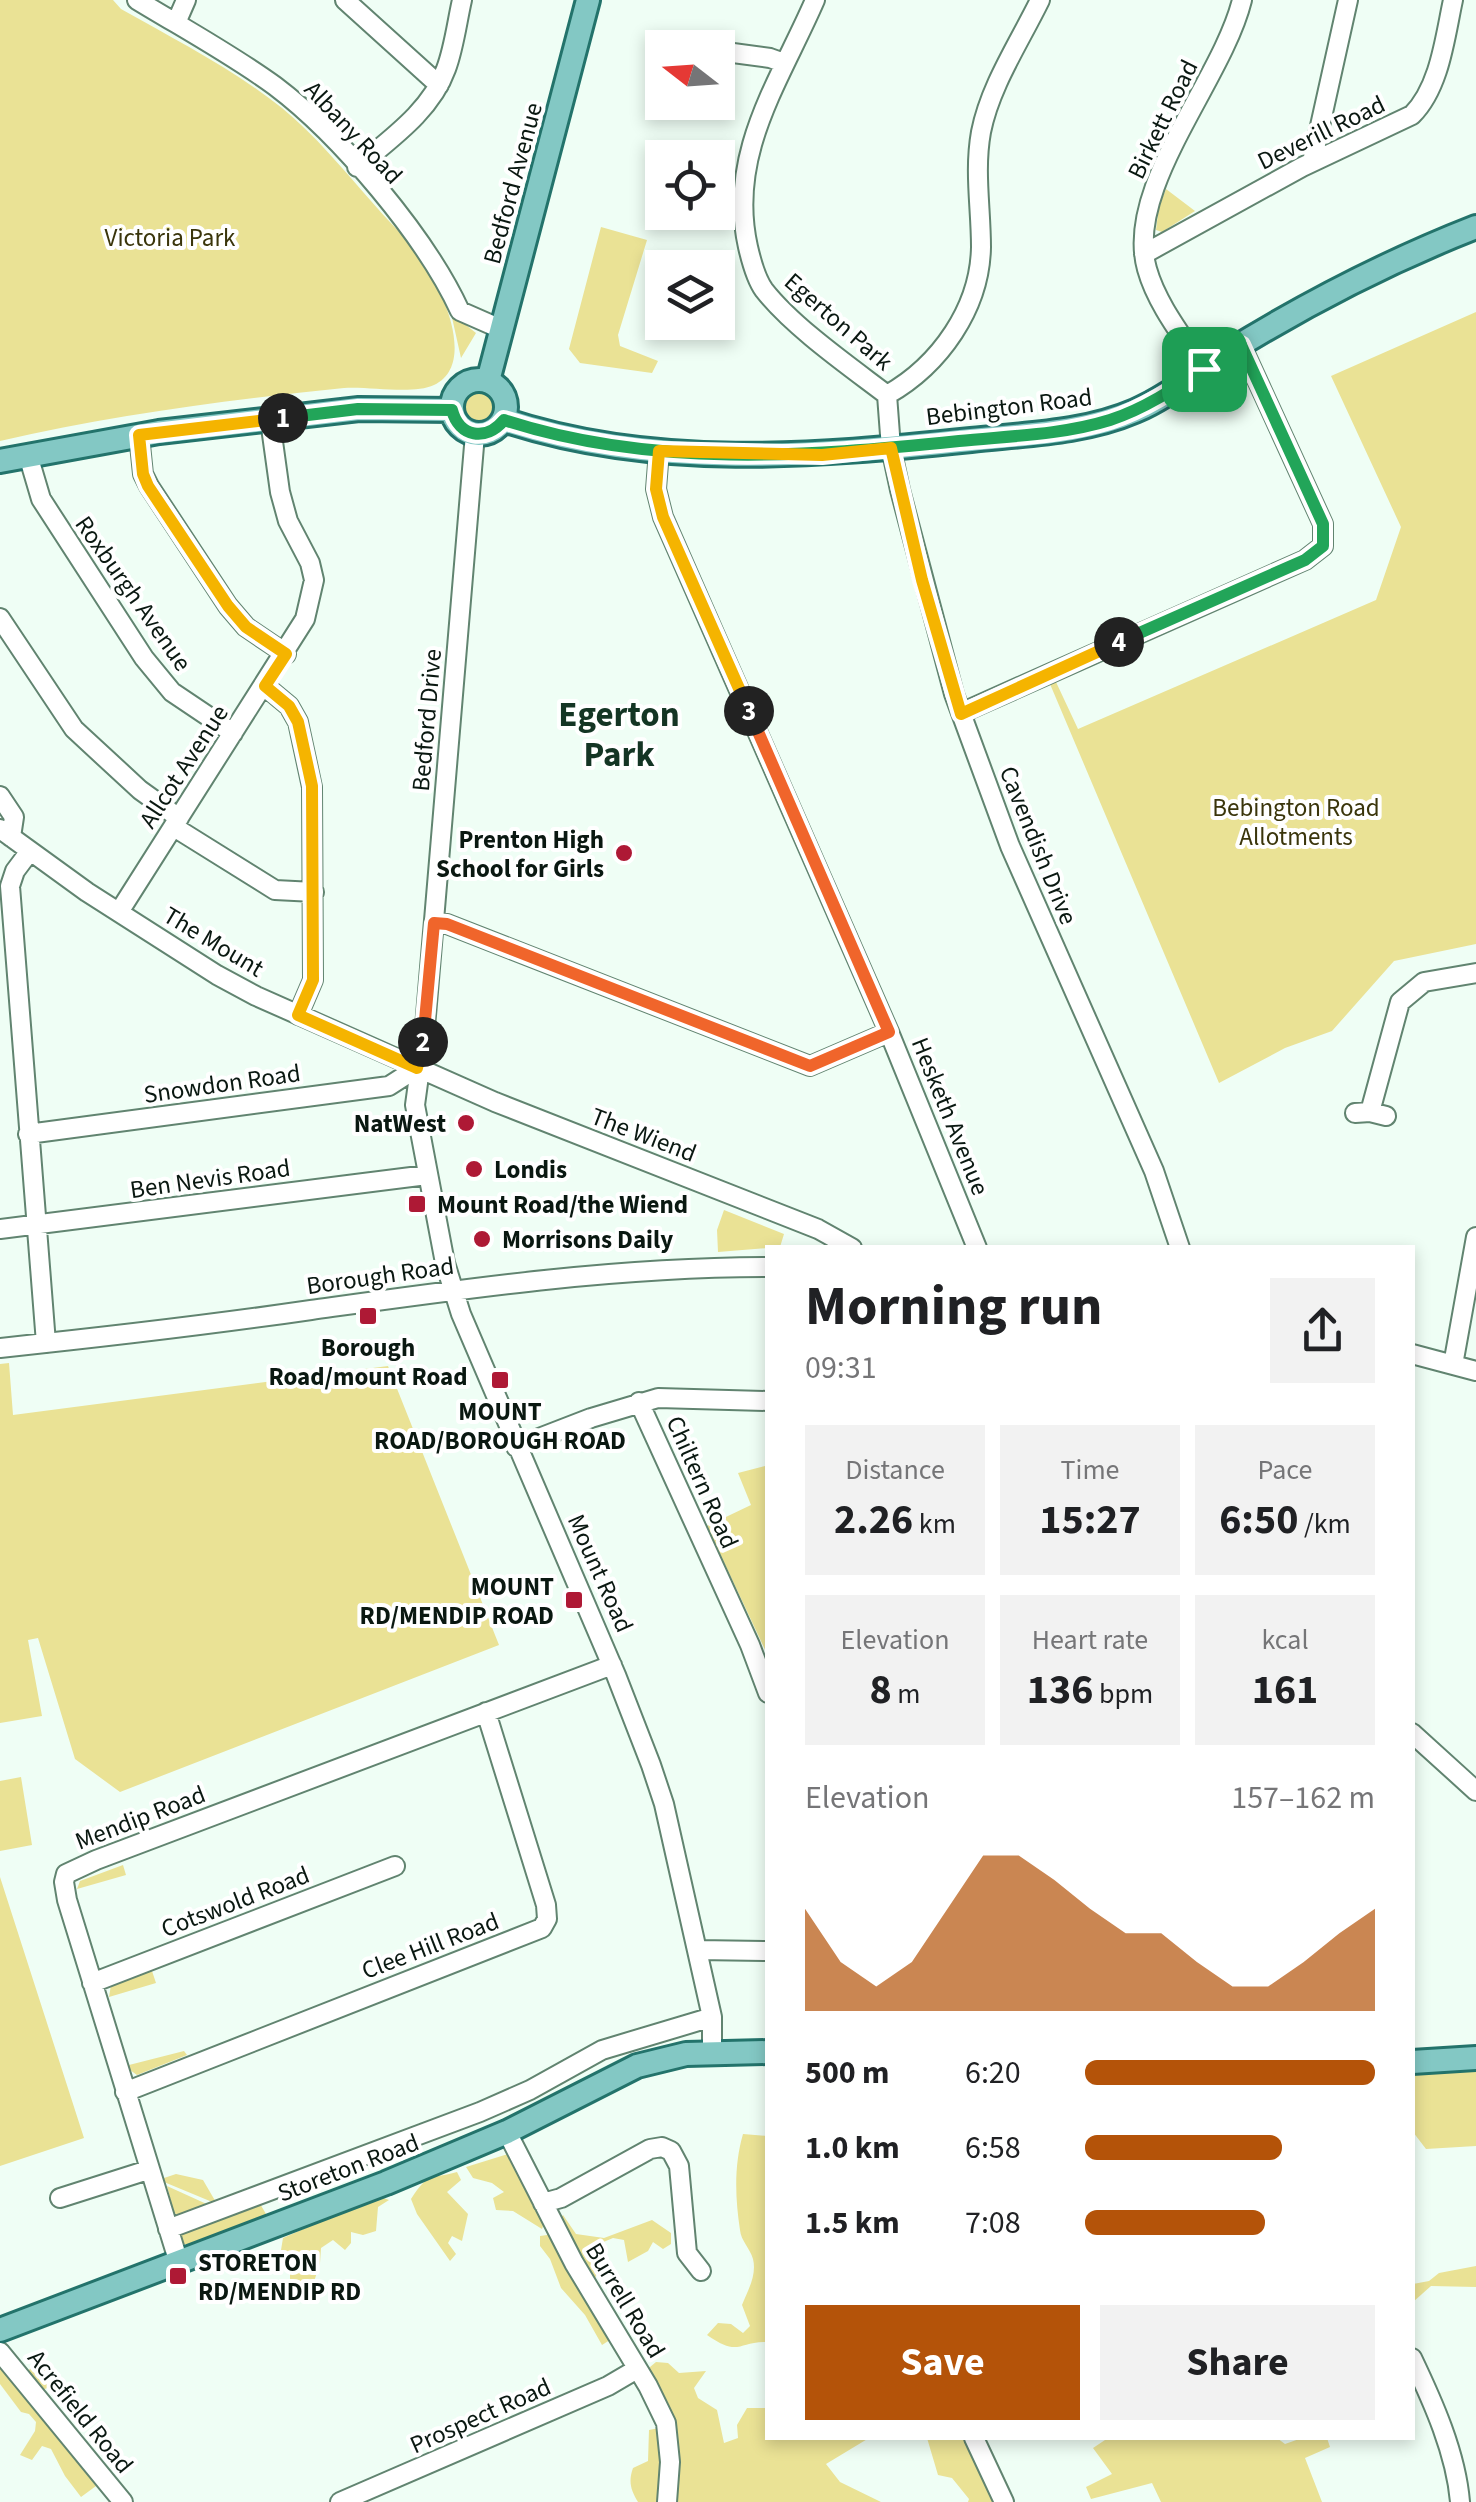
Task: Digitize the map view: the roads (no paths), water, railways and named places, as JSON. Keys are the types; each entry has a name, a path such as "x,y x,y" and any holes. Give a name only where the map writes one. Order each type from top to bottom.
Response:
{"main road":[{"name":"Bedford Avenue","path":"488,381 588,0"},
{"name":"Bebington Road","path":"504,420 576,440 659,451 804,455 1060,430 1107,421 1138,410 1241,345 1352,283 1476,227"},
{"path":"473,380 488,381 505,398 504,420 490,433 475,434 458,425 452,410 455,394 473,380"},
{"path":"0,461 139,435 358,409 452,410"},
{"path":"712,2052 765,2052"},
{"name":"Storeton Road","path":"0,2330 386,2183 507,2132 637,2066 712,2052"},
{"path":"1415,2062 1476,2058"}],"street":[{"name":"Albany Road","path":"137,0 277,88 314,120 428,250 460,311 501,330"},
{"path":"176,23 186,0"},
{"path":"344,0 439,85"},
{"path":"357,166 422,109 439,85 448,66 462,0"},
{"name":"Egerton Park","path":"816,0 764,105 746,166 742,223 762,288 829,350 887,395 891,448"},
{"name":"Egerton Park","path":"887,395 925,368 956,330 970,303 981,246 977,162 982,130 989,101 1040,0"},
{"name":"Birkett Road","path":"1204,369 1157,296 1144,254 1144,221 1151,196 1229,38 1242,0"},
{"path":"1312,162 1348,0"},
{"name":"Deverill Road","path":"1144,254 1312,162 1399,123 1421,106 1435,74 1453,0"},
{"path":"735,53 784,63"},
{"path":"961,714 1305,560 1323,546 1323,524 1241,345"},
{"name":"Allcot Avenue","path":"119,912 306,619 314,580 280,492 270,420"},
{"name":"Bedford Drive","path":"417,1068 424,1039 475,434"},
{"path":"139,435 148,486 228,606 246,627 286,654"},
{"name":"Cavendish Drive","path":"891,448 922,580 961,714 1010,846 1154,1171 1179,1245"},
{"name":"Hesketh Avenue","path":"659,451 656,489 663,517 889,1032 977,1245"},
{"name":"Roxburgh Avenue","path":"28,455 40,499 144,658 172,692 234,732"},
{"path":"0,618 74,728 176,822 275,890 314,892"},
{"path":"265,686 289,706 298,722 312,786 313,980 298,1015"},
{"path":"0,796 14,817 6,833"},
{"name":"The Mount","path":"6,833 217,975 417,1068"},
{"path":"30,851 5,886 46,1343"},
{"path":"434,923 447,924 810,1066 889,1032"},
{"path":"1370,1114 1394,1018 1407,992 1424,982 1476,973"},
{"name":"Snowdon Road","path":"28,1134 392,1084 417,1068"},
{"name":"Mount Road","path":"417,1068 415,1111 453,1290 516,1447 612,1664 664,1804 712,2017 712,2052"},
{"name":"The Wiend","path":"417,1068 526,1115 818,1229 847,1245"},
{"name":"Ben Nevis Road","path":"0,1229 427,1175"},
{"path":"1453,1365 1476,1237"},
{"name":"Borough Road","path":"0,1348 453,1290 655,1269 765,1268"},
{"path":"1415,1355 1476,1371"},
{"path":"516,1447 658,1398 765,1400"},
{"name":"Chiltern Road","path":"639,1402 765,1685"},
{"name":"Mendip Road","path":"179,2263 64,1888 66,1874 612,1664"},
{"name":"Clee Hill Road","path":"125,2092 542,1928 547,1919 546,1905 486,1712"},
{"path":"1415,1736 1476,1790"},
{"path":"1450,1766 1476,1766"},
{"name":"Cotswold Road","path":"92,1983 395,1866"},
{"path":"698,1950 765,1951"},
{"name":"Storeton Road","path":"168,2229 480,2112 530,2090 602,2050 712,2017"},
{"name":"Burrell Road","path":"507,2132 574,2263 666,2423 670,2462 667,2502"},
{"path":"543,2203 561,2198 650,2148 672,2151 680,2166 687,2253 701,2271"},
{"path":"60,2198 92,2179 148,2170"},
{"name":"Acrefield Road","path":"0,2352 123,2502"},
{"path":"1415,2365 1444,2436 1460,2502"},
{"name":"Prospect Road","path":"340,2502 379,2494 637,2369"},
{"path":"975,2440 1004,2502"}],"place":[{"name":"Prenton High School for Girls","path":"624,853"},
{"name":"NatWest","path":"466,1123"},
{"name":"Londis","path":"474,1169"},
{"name":"Mount Road/the Wiend","path":"417,1204"},
{"name":"Morrisons Daily","path":"482,1239"},
{"name":"Borough Road/mount Road","path":"368,1316"},
{"name":"MOUNT ROAD/BOROUGH ROAD","path":"500,1380"},
{"name":"MOUNT RD/MENDIP ROAD","path":"574,1600"},
{"name":"STORETON RD/MENDIP RD","path":"178,2276"}],"district":[{"name":"Egerton Park","path":"619,734"}],"park label":[{"name":"Victoria Park","path":"170,237"},
{"name":"Bebington Road Allotments","path":"1296,822"}]}
